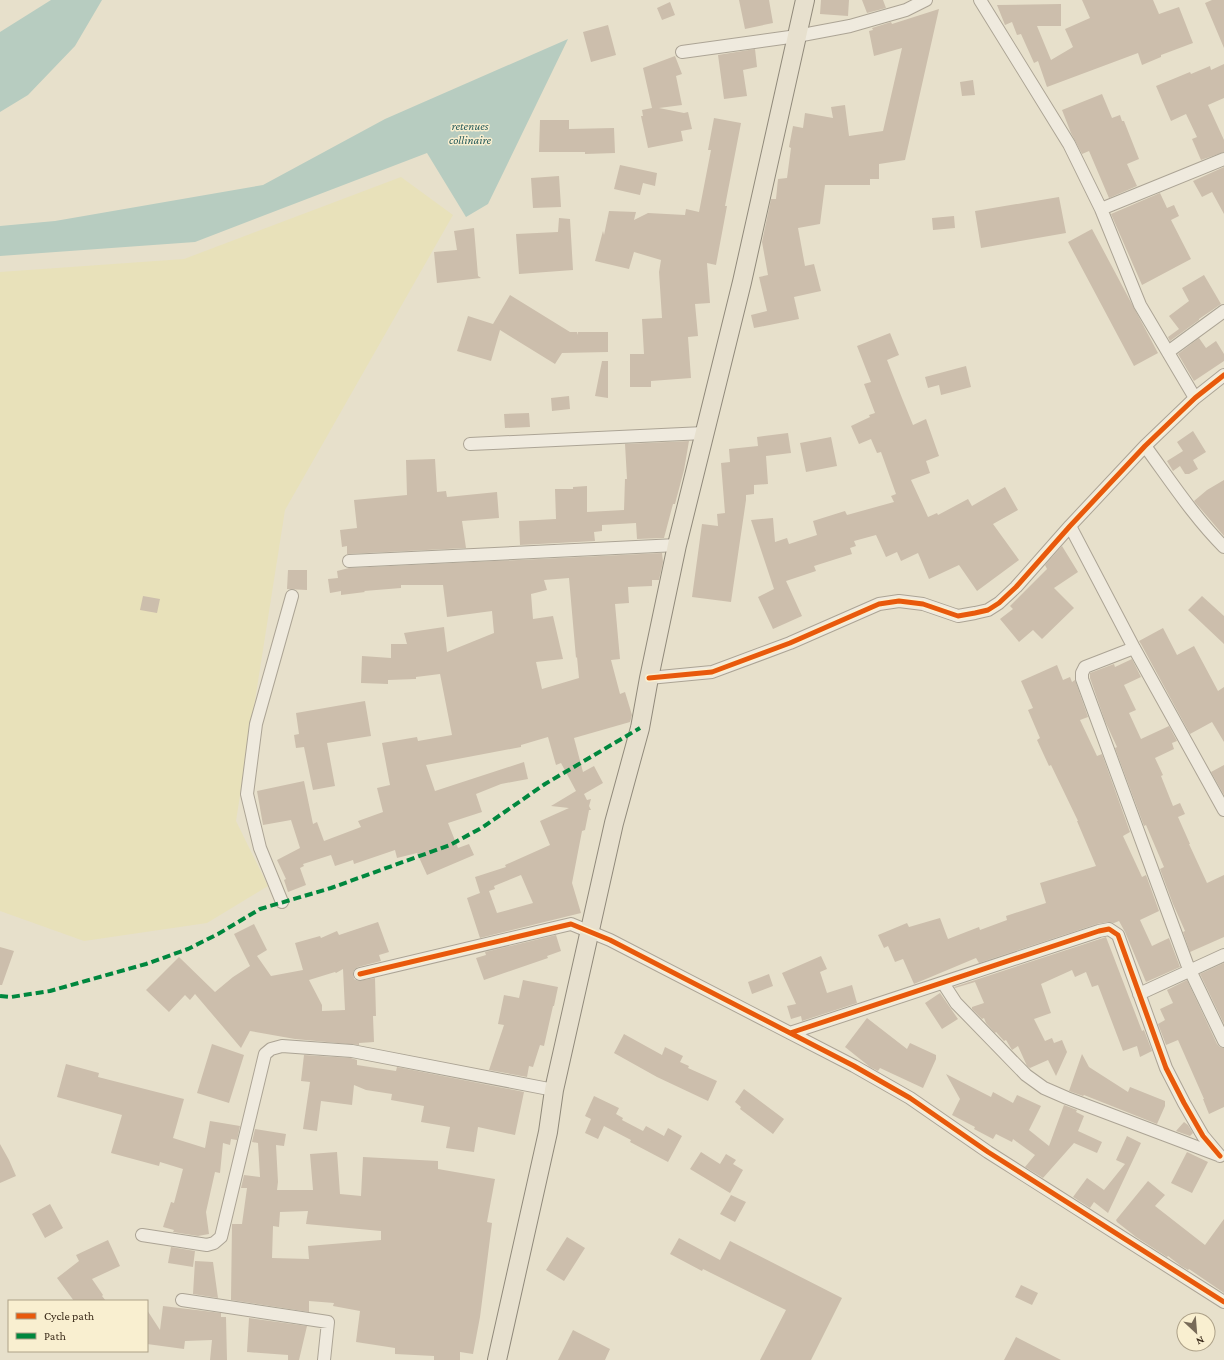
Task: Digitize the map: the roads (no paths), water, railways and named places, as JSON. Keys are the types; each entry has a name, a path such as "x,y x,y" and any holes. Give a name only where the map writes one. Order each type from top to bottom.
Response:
{"main road":[{"path":"497,1360 548,1132 554,1090 614,823 640,728 677,545 742,282 805,0"}],"street":[{"path":"682,52 797,36 850,26 906,10 926,0"},
{"path":"980,0 1069,144 1101,209 1140,305 1195,398"},
{"path":"1101,209 1224,159"},
{"path":"1168,352 1224,311"},
{"path":"649,678 712,672 790,643 879,604 899,601 924,604 958,616 975,614 988,610 999,603 1016,587 1070,526 1145,446 1195,398 1224,375"},
{"path":"470,444 704,433"},
{"path":"1145,446 1192,510 1224,547"},
{"path":"1070,526 1134,648 1224,810"},
{"path":"349,561 677,545"},
{"path":"282,902 260,848 247,794 256,724 292,596"},
{"path":"1134,648 1085,667 1082,673 1082,679 1191,970 1224,1041"},
{"path":"360,974 571,924 590,931 854,1066 910,1098 988,1152 1224,1302"},
{"path":"790,1033 1109,929 1118,935 1166,1068 1203,1136 1222,1157"},
{"path":"1140,994 1224,955"},
{"path":"943,983 956,1003 982,1031 1026,1075 1044,1088 1222,1157"},
{"path":"142,1235 207,1245 221,1237 265,1054 271,1049 282,1046 352,1051 554,1090"},
{"path":"182,1300 328,1322 324,1360"}],"water":[{"path":"51,0 102,0 75,46 28,95 0,112 0,32"},
{"name":"retenues collinaire","path":"568,39 488,204 466,217 427,153 195,242 0,256 0,226 55,221 263,185 385,119"}]}
